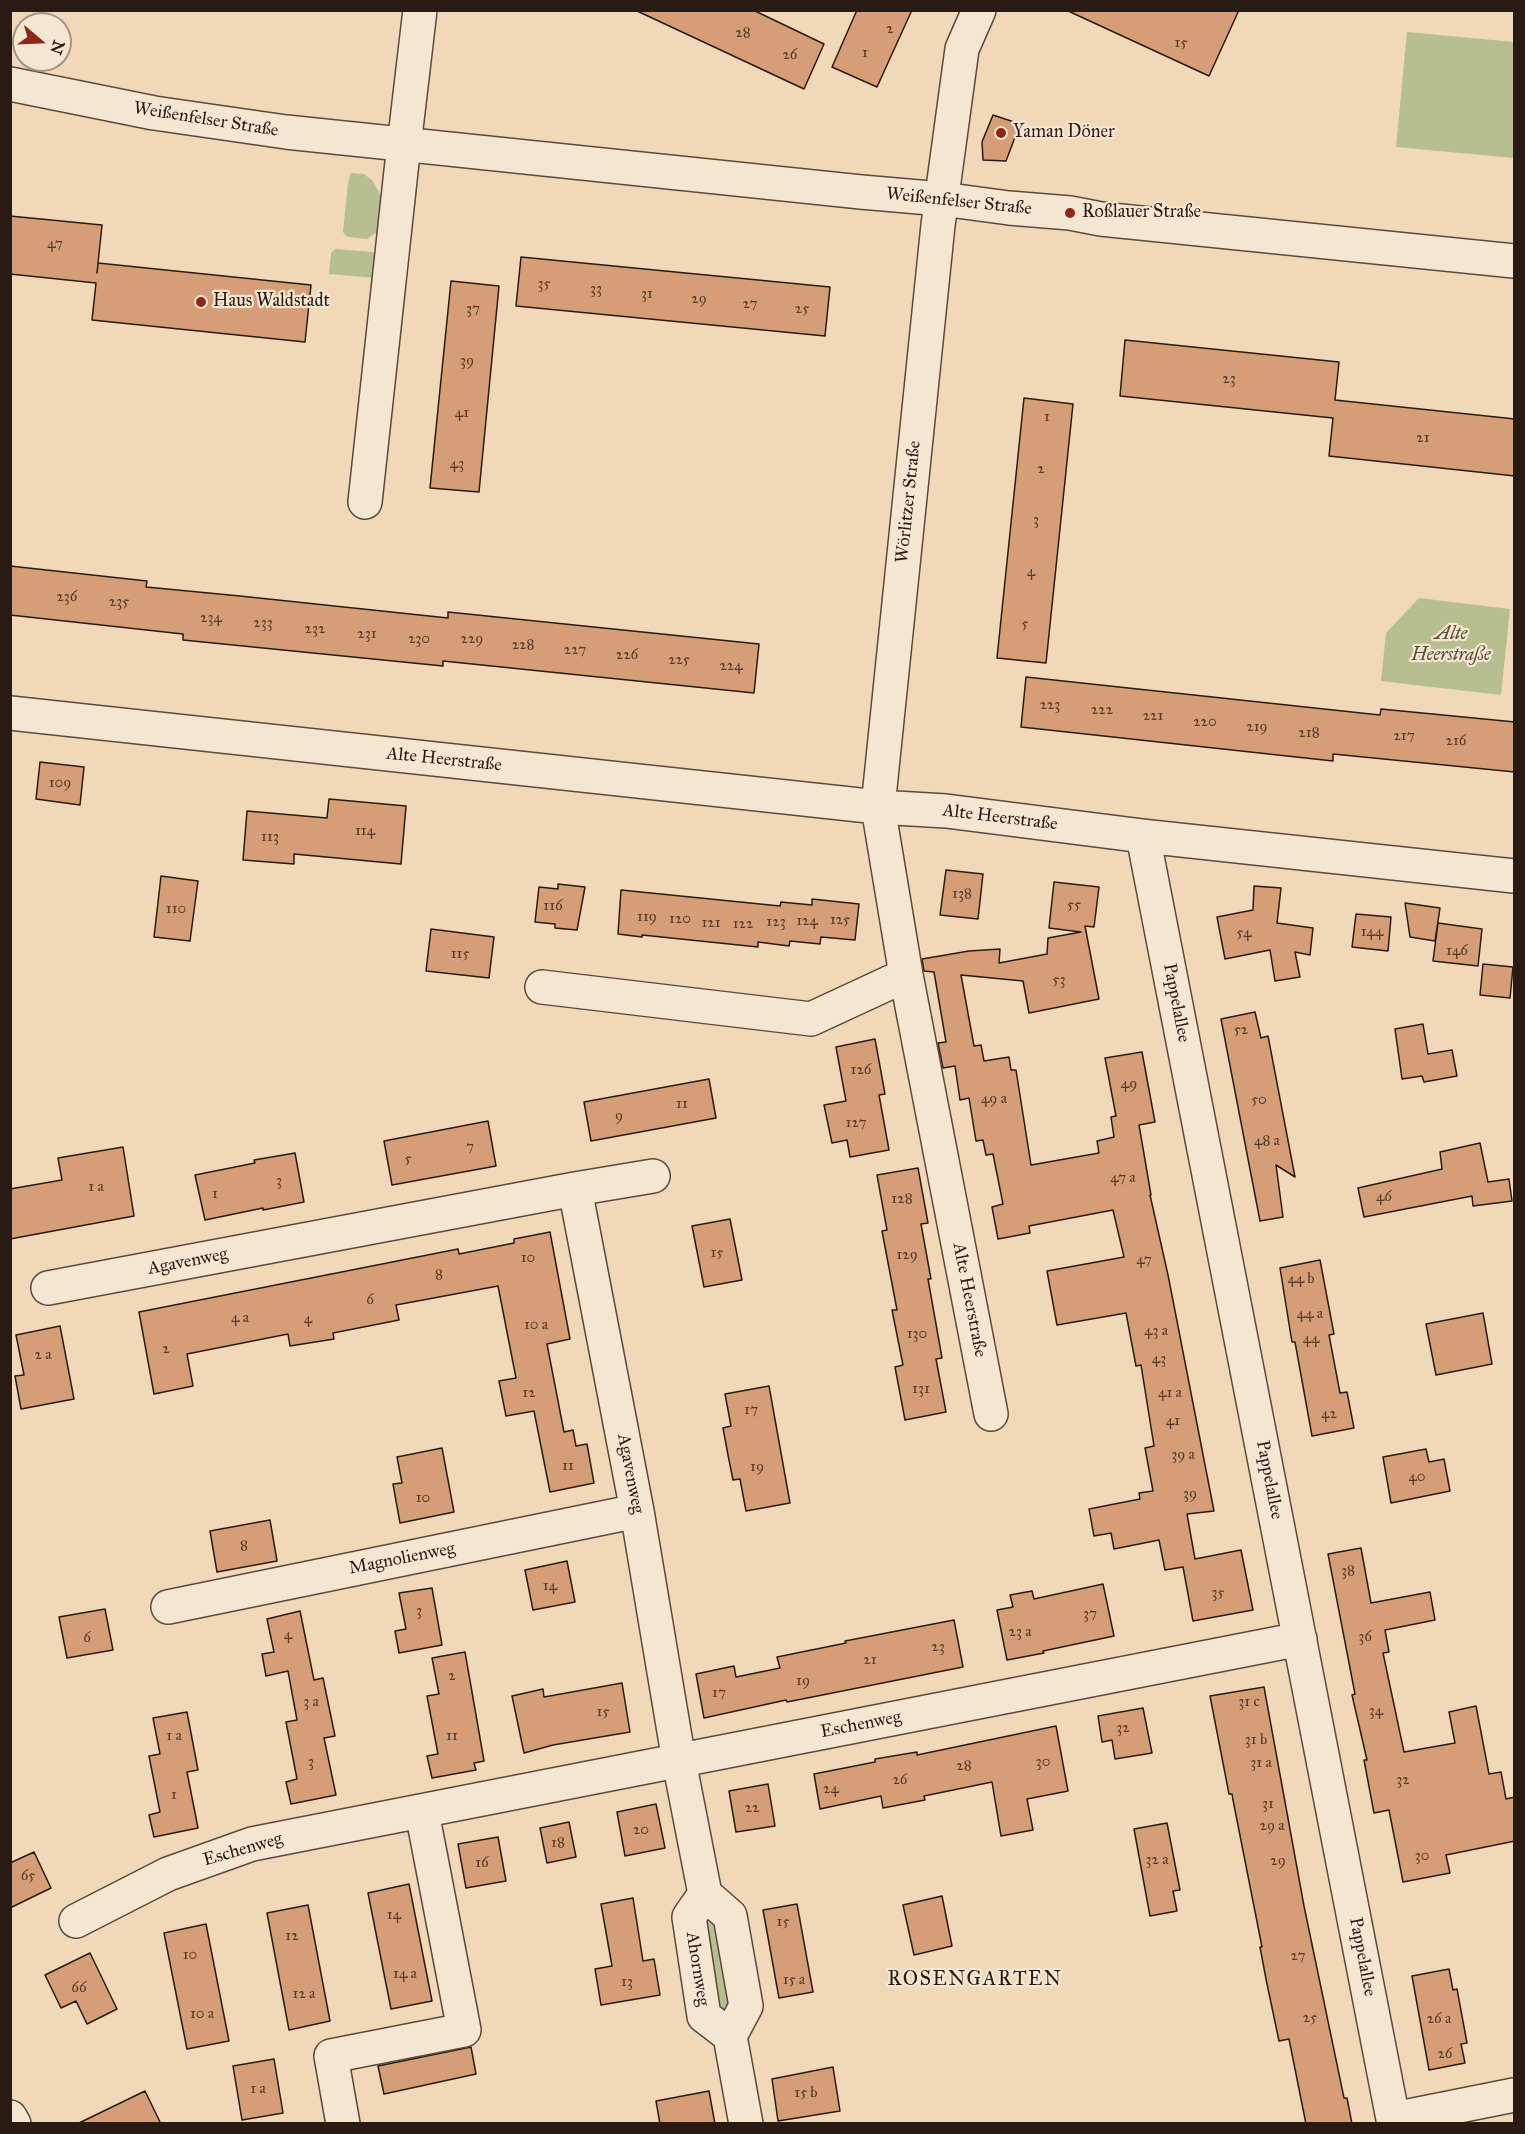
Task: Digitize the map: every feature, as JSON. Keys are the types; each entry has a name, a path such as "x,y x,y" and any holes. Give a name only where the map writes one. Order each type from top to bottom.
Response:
{"street":[{"path":"365,502 420,10"},
{"path":"942,199 962,49 979,10"},
{"name":"Weißenfelser Straße","path":"10,84 154,113 286,132 942,199 1070,213 1101,219 1515,261"},
{"name":"Wörlitzer Straße","path":"878,807 930,291 942,199"},
{"name":"Alte Heerstraße","path":"10,713 878,807 946,811 1143,836 1515,876"},
{"name":"Alte Heerstraße","path":"878,807 906,975 991,1414"},
{"name":"Pappelallee","path":"1143,836 1394,2121"},
{"path":"542,987 811,1019 906,975"},
{"name":"Agavenweg","path":"48,1288 653,1176"},
{"name":"Agavenweg","path":"575,1189 637,1511 680,1761"},
{"name":"Magnolienweg","path":"168,1607 637,1511"},
{"name":"Eschenweg","path":"76,1921 168,1874 252,1844 1300,1639"},
{"path":"680,1761 705,1894 730,1916 746,2006 730,2036 746,2124"},
{"path":"343,2124 331,2056 464,2030 422,1812"},
{"path":"1394,2121 1515,2095"},
{"path":"10,2117 14,2124"}],"green space":[{"path":"1407,32 1514,42 1514,158 1396,147"},
{"path":"351,173 364,174 372,180 385,203 383,228 367,239 347,237 343,232"},
{"path":"335,249 372,252 379,255 377,278 329,274 331,253"},
{"name":"Alte Heerstraße","path":"1419,598 1510,609 1501,695 1381,681 1386,633"},
{"path":"715,1914 731,2014 717,2011 704,1915"}],"building":[{"path":"635,10 753,10 824,44 804,89"},
{"path":"857,10 912,10 877,87 832,67"},
{"path":"1066,10 1239,10 1209,76"},
{"name":"Yaman Döner","path":"993,115 1020,124 1006,161 983,160 982,142"},
{"name":"Haus Waldstadt","path":"10,216 102,225 98,263 311,285 305,342 92,320 96,283 10,274"},
{"path":"521,257 830,287 825,336 516,306"},
{"path":"451,281 499,286 479,492 430,488"},
{"path":"1125,340 1339,362 1335,400 1515,419 1515,476 1329,456 1333,418 1120,396"},
{"path":"1024,398 1073,404 1046,663 997,658"},
{"path":"10,566 147,581 146,587 448,618 448,612 759,644 754,693 443,661 443,666 183,640 183,634 10,615"},
{"path":"1026,677 1380,715 1381,709 1515,722 1515,772 1333,754 1333,761 1021,727"},
{"path":"40,762 84,767 80,805 36,799"},
{"path":"329,799 406,806 401,864 294,854 294,864 243,860 247,811 327,818"},
{"path":"946,870 983,874 978,919 940,915"},
{"path":"161,876 198,881 190,941 154,937"},
{"path":"1054,882 1099,887 1094,927 1085,926 1099,999 1029,1013 1023,981 961,975 974,1046 981,1045 984,1061 1009,1057 1011,1070 1016,1070 1031,1165 1099,1153 1097,1141 1114,1137 1111,1117 1116,1116 1105,1058 1142,1052 1155,1122 1139,1125 1150,1195 1214,1511 1187,1514 1195,1559 1241,1550 1253,1610 1193,1621 1183,1567 1165,1570 1159,1540 1114,1549 1111,1533 1094,1536 1089,1509 1140,1499 1139,1493 1153,1491 1145,1448 1154,1446 1141,1365 1136,1366 1126,1313 1057,1325 1047,1271 1124,1257 1113,1210 1029,1226 1030,1233 998,1239 992,1207 1003,1204 993,1154 986,1155 983,1140 976,1141 969,1098 960,1100 955,1066 943,1068 938,1043 946,1042 934,972 924,971 922,959 969,951 1000,949 999,963 1047,954 1048,938 1081,932 1049,928"},
{"path":"558,884 585,887 577,930 555,928 555,924 535,922 539,887 558,889"},
{"path":"1254,886 1281,888 1277,923 1313,928 1310,955 1295,952 1300,977 1275,981 1270,950 1225,959 1217,917 1253,910"},
{"path":"621,890 780,906 781,902 812,905 812,899 859,904 855,940 821,937 820,944 790,941 789,946 758,942 758,947 618,934"},
{"path":"1405,903 1440,908 1435,941 1410,937"},
{"path":"1356,914 1391,917 1388,951 1352,947"},
{"path":"1438,923 1482,929 1478,966 1433,961"},
{"path":"431,929 494,937 489,978 426,971"},
{"path":"1483,964 1513,967 1510,998 1480,995"},
{"path":"1255,1012 1261,1038 1268,1036 1295,1177 1276,1165 1283,1217 1260,1221 1221,1019"},
{"path":"1423,1024 1428,1054 1452,1050 1457,1076 1424,1082 1422,1076 1402,1079 1395,1029"},
{"path":"875,1039 885,1094 879,1095 889,1150 850,1157 847,1140 832,1143 824,1105 846,1101 836,1047"},
{"path":"709,1079 716,1118 591,1141 584,1102"},
{"path":"488,1121 496,1166 392,1185 384,1141"},
{"path":"1480,1143 1488,1182 1509,1179 1512,1201 1473,1206 1472,1196 1364,1217 1358,1188 1442,1169 1440,1152"},
{"path":"123,1147 134,1216 10,1239 10,1189 62,1180 58,1158"},
{"path":"295,1153 304,1202 205,1220 195,1175 255,1163 254,1160"},
{"path":"918,1168 928,1223 921,1224 942,1358 936,1359 946,1412 905,1420 895,1367 903,1365 892,1310 897,1310 882,1231 887,1230 877,1175"},
{"path":"730,1219 742,1280 704,1287 692,1226"},
{"path":"550,1232 570,1339 547,1344 564,1432 573,1430 576,1446 587,1444 594,1483 550,1492 534,1411 506,1416 499,1381 516,1378 498,1286 396,1305 399,1320 333,1333 334,1339 290,1346 288,1334 187,1354 193,1386 154,1394 139,1312 458,1249 459,1254 514,1243 514,1239"},
{"path":"1320,1260 1334,1334 1329,1335 1340,1393 1347,1392 1354,1428 1312,1436 1295,1342 1292,1342 1280,1268"},
{"path":"1483,1313 1492,1364 1436,1375 1426,1324"},
{"path":"60,1326 74,1399 21,1409 15,1376 24,1375 16,1335"},
{"path":"769,1386 790,1503 746,1511 740,1479 733,1480 723,1428 731,1426 725,1394"},
{"path":"442,1448 454,1512 400,1523 393,1484 402,1483 397,1457"},
{"path":"1426,1449 1429,1462 1444,1459 1450,1491 1391,1503 1383,1457"},
{"path":"270,1520 277,1561 217,1572 210,1531"},
{"path":"1361,1548 1371,1603 1430,1592 1435,1620 1385,1630 1389,1652 1383,1653 1404,1752 1455,1743 1449,1712 1476,1706 1489,1774 1501,1772 1506,1799 1515,1797 1515,1841 1446,1855 1450,1873 1403,1882 1389,1810 1374,1813 1364,1760 1367,1760 1352,1695 1355,1694 1328,1554"},
{"path":"567,1561 575,1602 533,1610 525,1570"},
{"path":"1103,1584 1114,1636 1007,1660 997,1610 1013,1607 1010,1595 1032,1591 1034,1599"},
{"path":"432,1588 442,1645 399,1653 395,1631 406,1629 399,1593"},
{"path":"105,1609 113,1650 67,1658 59,1617"},
{"path":"300,1611 314,1680 323,1678 335,1736 324,1738 336,1795 291,1804 286,1782 297,1779 286,1722 297,1720 288,1671 266,1676 262,1654 274,1652 267,1619"},
{"path":"954,1620 963,1667 787,1702 786,1700 704,1718 696,1674 734,1666 736,1677 780,1668 777,1657"},
{"path":"465,1652 484,1761 474,1763 476,1770 432,1778 427,1756 438,1754 427,1696 439,1694 432,1658"},
{"path":"622,1683 630,1732 553,1745 524,1753 512,1696 543,1689 544,1697"},
{"path":"1264,1687 1304,1906 1344,2098 1347,2098 1352,2124 1306,2124 1289,2039 1279,2041 1266,1979 1260,1947 1262,1947 1232,1794 1229,1794 1210,1696"},
{"path":"1143,1708 1152,1753 1115,1759 1112,1740 1102,1742 1098,1716"},
{"path":"187,1712 198,1770 187,1772 198,1828 154,1837 149,1815 160,1812 149,1756 160,1754 153,1718"},
{"path":"1056,1726 1068,1791 1027,1799 1033,1830 1001,1836 992,1782 924,1796 925,1800 883,1808 881,1796 820,1809 814,1774 875,1762 875,1759 917,1752 917,1755"},
{"path":"768,1784 775,1826 736,1832 729,1791"},
{"path":"656,1804 665,1848 625,1856 617,1812"},
{"path":"569,1822 576,1857 547,1863 540,1828"},
{"path":"1167,1823 1180,1890 1173,1891 1177,1911 1150,1916 1134,1829"},
{"path":"498,1837 506,1881 466,1888 458,1844"},
{"path":"34,1852 51,1888 10,1908 10,1863"},
{"path":"409,1884 432,2001 391,2009 368,1893"},
{"path":"942,1896 952,1946 914,1955 903,1905"},
{"path":"633,1898 643,1961 654,1959 660,1995 601,2005 595,1969 612,1966 601,1904"},
{"path":"797,1904 813,1992 779,1998 763,1910"},
{"path":"308,1905 330,2021 289,2030 267,1913"},
{"path":"206,1924 229,2041 187,2049 164,1933"},
{"path":"90,1953 117,2009 87,2024 76,2001 61,2008 45,1975"},
{"path":"1449,1969 1453,1990 1457,1989 1467,2043 1461,2044 1465,2063 1429,2070 1412,1976"},
{"path":"471,2047 476,2074 384,2094 378,2066"},
{"path":"274,2059 283,2113 242,2120 233,2066"},
{"path":"833,2067 840,2111 778,2121 772,2079"},
{"path":"145,2091 161,2124 77,2124"},
{"path":"709,2091 715,2124 660,2124 656,2101"}],"place":[{"name":"Yaman Döner","path":"1001,133"},
{"name":"Roßlauer Straße","path":"1070,213"},
{"name":"Haus Waldstadt","path":"201,302"}],"district":[{"name":"ROSENGARTEN","path":"975,1980"}]}
